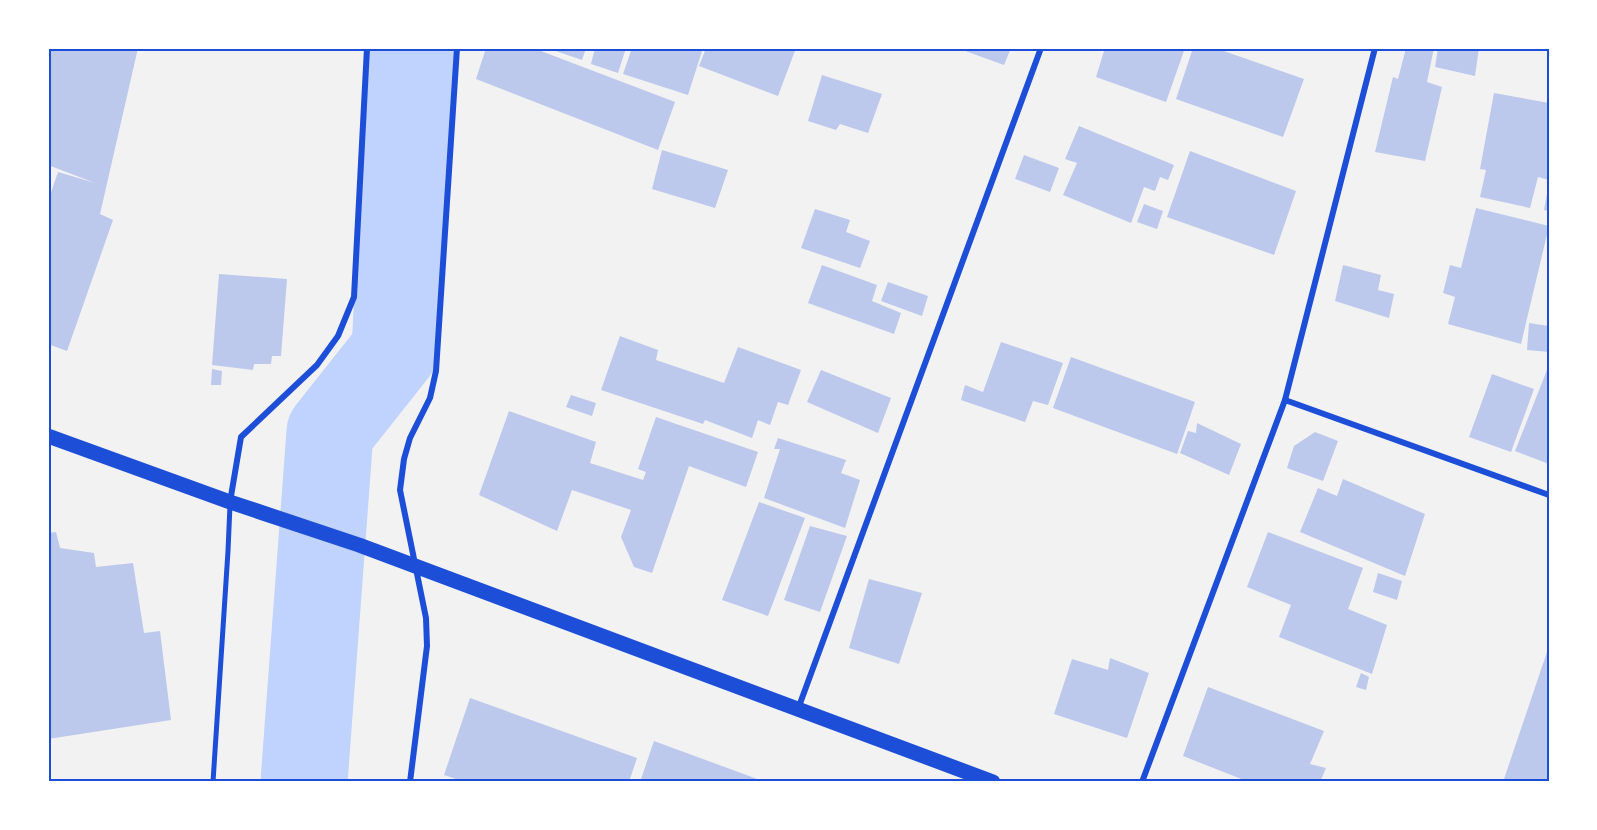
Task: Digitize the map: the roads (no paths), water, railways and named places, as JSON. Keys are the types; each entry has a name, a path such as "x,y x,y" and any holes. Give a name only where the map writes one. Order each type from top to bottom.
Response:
{"main road":[{"path":"48,436 230,502 360,545 989,781"}],"street":[{"path":"213,782 230,502 241,437 317,365 339,336 354,297 367,48"},
{"path":"410,782 427,646 426,618 400,490 404,459 410,438 430,398 436,371 457,48"},
{"path":"798,709 1041,48"},
{"path":"1142,782 1286,400 1375,48"},
{"path":"1286,400 1549,495"}],"waterway":[{"path":"304,782 330,432 395,350 411,48"}]}
